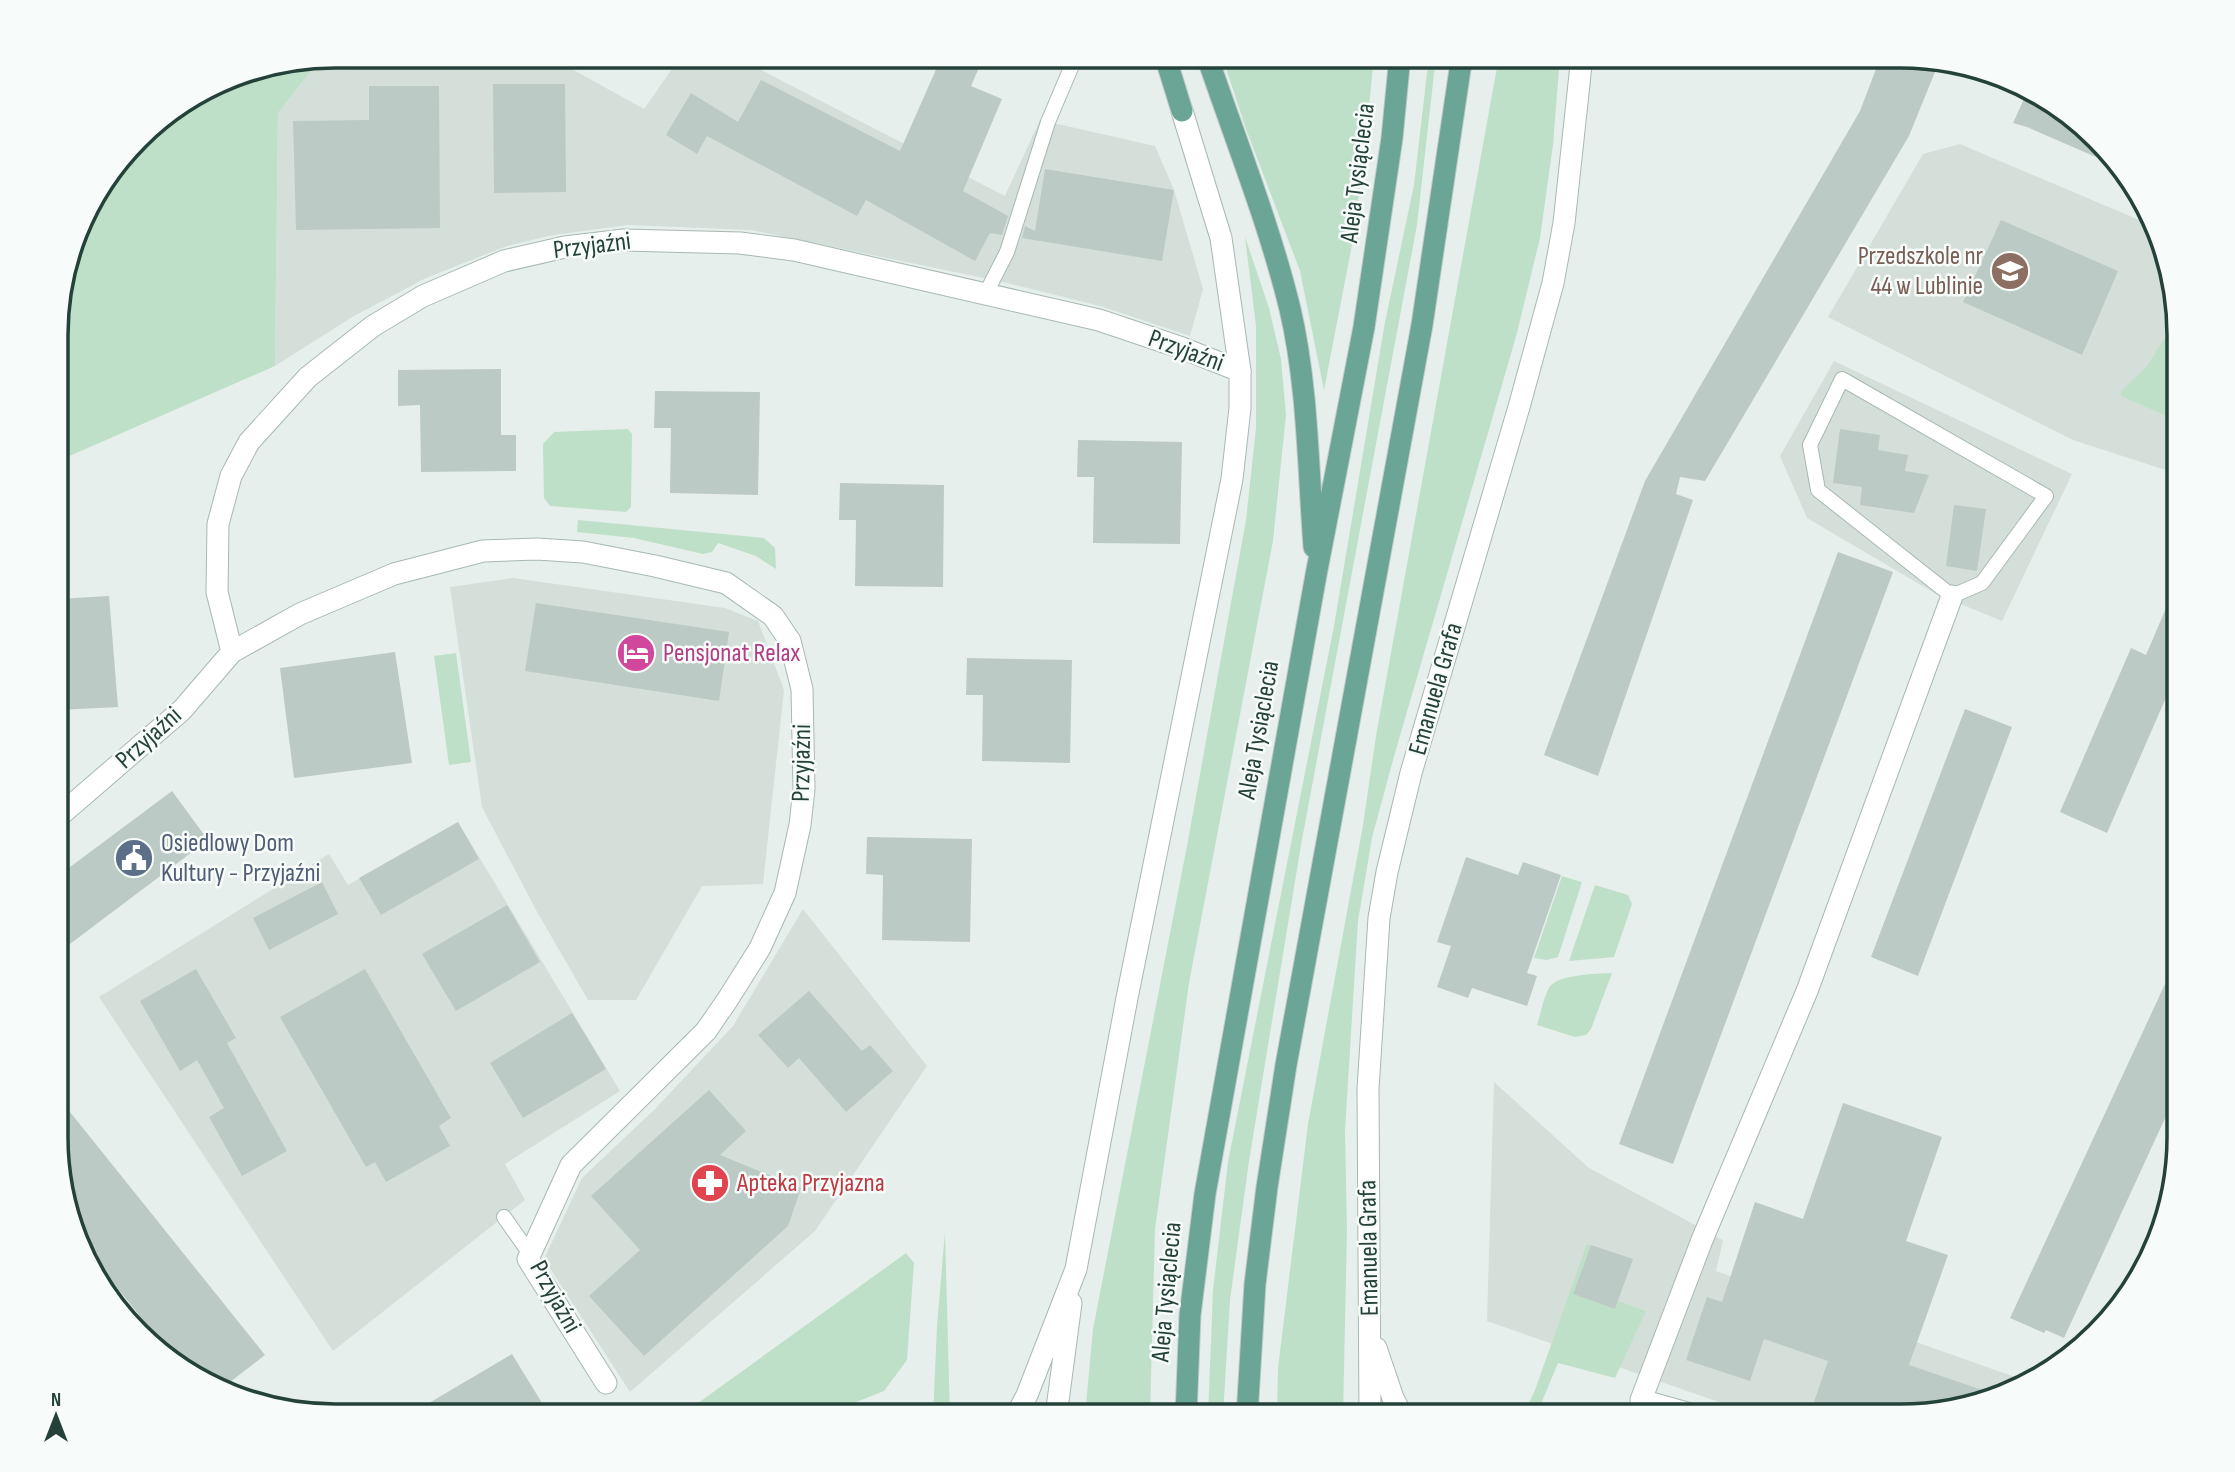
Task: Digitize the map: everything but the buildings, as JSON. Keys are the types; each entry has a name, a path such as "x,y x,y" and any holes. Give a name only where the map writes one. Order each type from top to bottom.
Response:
{"main road":[{"path":"1169,68 1182,111"},
{"path":"1211,68 1273,249 1290,309 1299,360 1316,575"},
{"name":"Aleja Tysiąclecia","path":"1186,1404 1190,1315 1205,1194 1316,575 1364,327 1392,138 1399,68"},
{"path":"1248,1404 1255,1284 1286,1065 1422,325 1460,68"}],"street":[{"name":"Emanuela Grafa","path":"1370,1404 1368,1089 1379,918 1387,872 1411,773 1553,283 1564,223 1581,68"},
{"path":"1058,1404 1076,1269 1232,479 1240,408 1240,371 1221,239 1182,111"},
{"name":"Przyjaźni","path":"232,652 217,592 219,524 231,476 249,442 308,377 373,326 423,296 504,261 588,244 624,240 740,243 794,250 1099,320 1240,371"},
{"name":"Przyjaźni","path":"68,808 182,710 232,652 300,614 394,574 483,551 537,550 595,555 726,583 773,616 790,641 802,689 805,761 800,825 785,893 760,948 706,1031 571,1165 528,1259 606,1383"},
{"path":"1658,1404 1641,1399 1702,1240 1807,991 1952,596"},
{"path":"1022,1404 1076,1269"},
{"path":"1370,1333 1396,1404"}],"lane":[{"path":"986,293 1007,252 1048,122 1071,68"},
{"path":"1842,379 2046,496 1982,583 1952,596 1818,490 1810,445 1842,379"},
{"path":"504,1217 530,1254"}],"shaded area":[{"path":"570,68 644,109 673,68 757,68 1005,196 1040,120 1155,146 1174,190 1203,289 1190,336 1100,306 1003,282 751,230 628,225 553,235 507,246 426,278 354,316 275,366 278,113 312,70"},
{"name":"Przedszkole nr 44 w Lublinie","path":"1960,144 2141,221 2158,266 2166,318 2167,470 2073,440 1828,317 1923,154"},
{"path":"1834,361 2072,474 2002,621 1936,594 1807,518 1780,456"},
{"path":"513,578 725,608 758,621 784,690 763,884 702,886 636,1000 588,1000 536,910 482,807 450,587"},
{"path":"458,822 620,1091 505,1164 525,1200 333,1351 99,997 329,854 348,885"},
{"path":"803,909 927,1066 815,1231 630,1392 544,1259 582,1178 655,1109 733,1026"},
{"path":"1494,1082 1589,1168 1723,1240 1716,1271 2015,1377 1969,1395 1917,1403 1725,1404 1487,1321"}],"green space":[{"path":"335,68 570,68 312,70 278,113 275,366 68,457 68,335 77,266 104,202 123,173 146,146 187,113 217,96 249,82 283,73 318,69"},
{"path":"1226,68 1373,68 1351,250 1324,390 1300,271"},
{"path":"1428,68 1435,68 1417,225 1301,845 1249,1161 1230,1300 1224,1404 1208,1404 1213,1290 1228,1162 1334,626 1385,322 1414,185"},
{"path":"1497,68 1559,68 1553,145 1540,238 1517,333 1372,838 1358,921 1345,1130 1347,1231 1343,1404 1277,1404 1278,1368 1308,1124 1363,825 1376,736"},
{"path":"1245,237 1269,308 1281,359 1286,415 1273,541 1189,983 1155,1229 1150,1404 1086,1404 1093,1329 1187,846 1246,520 1256,428 1256,326"},
{"path":"2167,334 2167,416 2121,396 2121,391 2147,366"},
{"path":"628,429 632,434 631,507 626,512 550,506 544,498 543,444 554,432"},
{"path":"578,520 764,538 775,548 776,569 756,556 718,543 712,552 703,554 634,538 577,532"},
{"path":"456,653 471,762 449,765 434,656"},
{"path":"1562,876 1582,882 1558,957 1547,960 1534,958"},
{"path":"1595,885 1628,895 1632,904 1614,957 1569,961"},
{"path":"1612,973 1591,1029 1586,1035 1575,1037 1537,1025 1545,997 1553,983 1577,976"},
{"path":"945,1232 950,1404 934,1404"},
{"path":"1587,1244 1591,1245 1573,1294 1615,1309 1618,1301 1646,1311 1615,1378 1558,1363 1541,1404 1529,1404"},
{"path":"906,1253 914,1263 907,1360 884,1391 851,1404 697,1404"}],"place":[{"name":"Przedszkole nr 44 w Lublinie","path":"2010,271"},
{"name":"Pensjonat Relax","path":"636,653"},
{"name":"Osiedlowy Dom Kultury - Przyjaźni","path":"134,858"},
{"name":"Apteka Przyjazna","path":"710,1183"}]}
